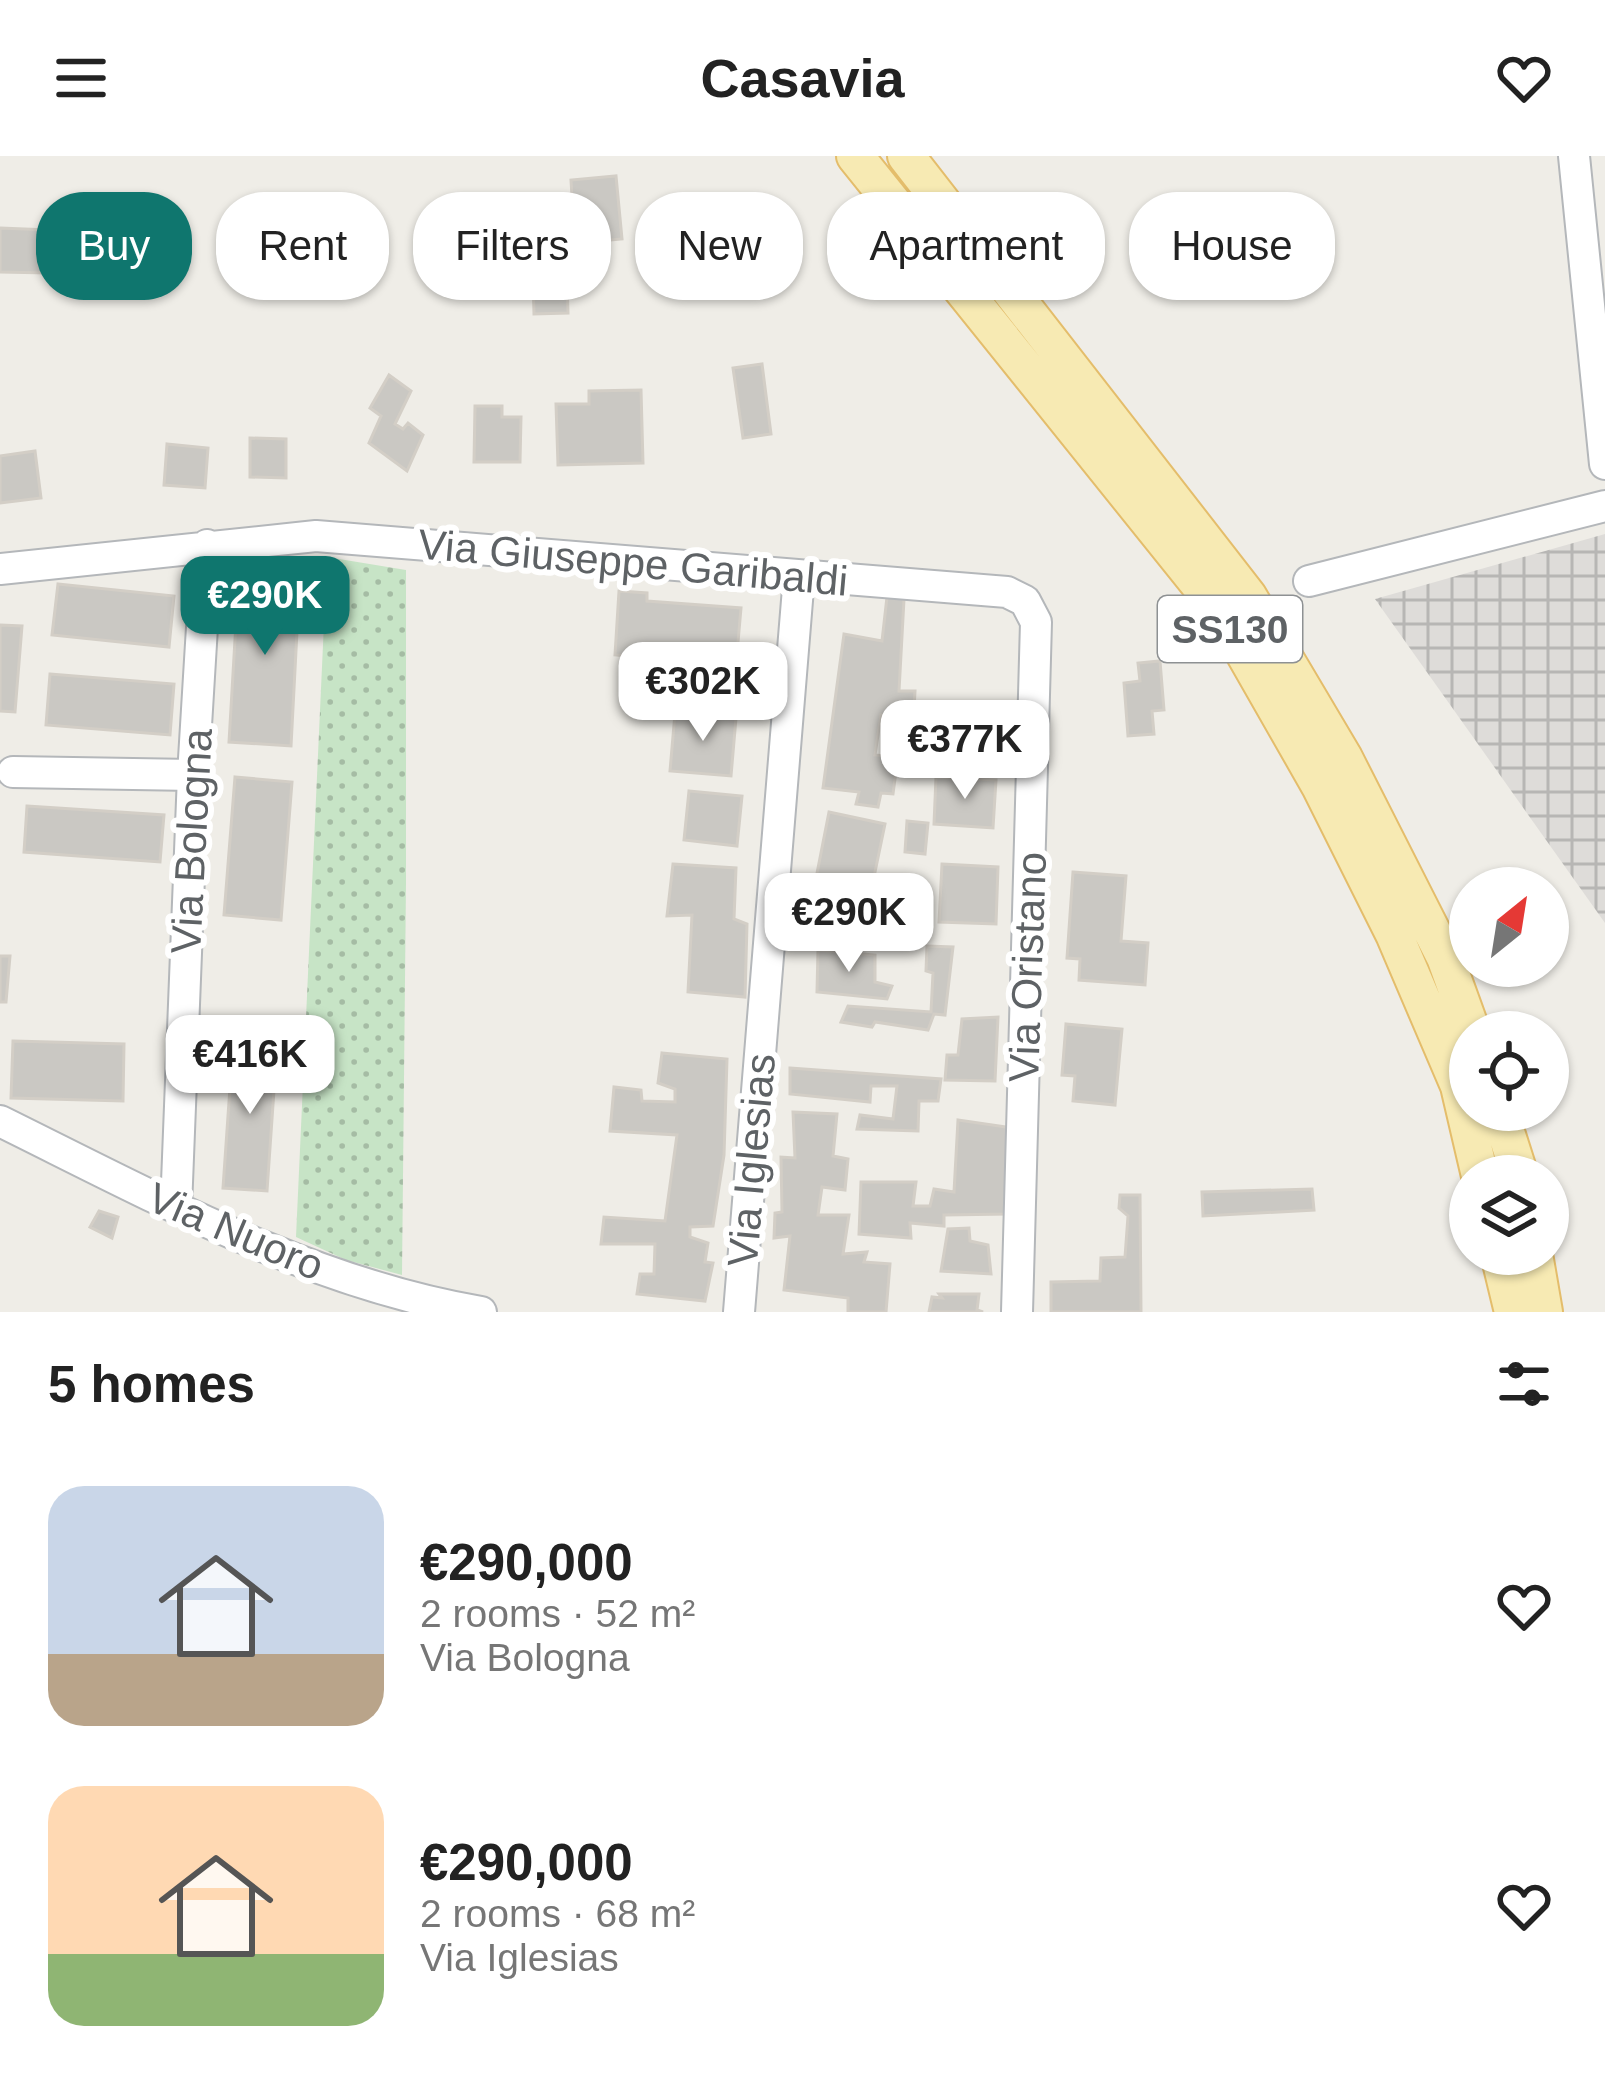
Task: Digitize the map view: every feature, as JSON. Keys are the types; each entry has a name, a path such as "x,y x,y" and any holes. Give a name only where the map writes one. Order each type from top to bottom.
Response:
{"main road":[{"name":"SS130","path":"855,156 1219,610 1320,786 1394,934 1459,1086 1475,1155"},
{"name":"SS130","path":"906,156 1248,596 1344,758 1445,957 1464,1011"},
{"path":"1504,1275 1513,1312"},
{"path":"1538,1275 1544,1312"}],"street":[{"path":"1574,156 1605,464"},
{"path":"1309,580 1605,506"},
{"name":"Via Giuseppe Garibaldi","path":"0,569 316,536 1007,592 1025,601 1036,622"},
{"name":"Via Bologna","path":"176,1208 207,545"},
{"name":"Via Iglesias","path":"739,1312 799,576"},
{"name":"Via Oristano","path":"1017,1312 1036,622"},
{"path":"13,772 193,775"},
{"name":"Via Nuoro","path":"0,1121 371,1300 481,1312"}],"shaded area":[{"path":"1605,534 1605,923 1569,867 1375,599"}],"green space":[{"path":"327,557 406,570 402,1275 346,1260 296,1237"}],"building":[{"path":"616,176 622,239 611,240 611,192 572,192 571,180"},
{"path":"0,228 36,230 36,273 0,272"},
{"path":"534,300 568,300 568,313 534,314"},
{"path":"762,364 771,434 743,438 733,368"},
{"path":"389,375 411,391 395,424 403,429 408,423 423,435 407,471 369,443 381,416 370,408"},
{"path":"641,390 643,463 558,465 556,404 589,404 589,391"},
{"path":"475,406 502,406 502,417 521,417 520,462 474,462"},
{"path":"250,438 286,439 286,478 250,477"},
{"path":"167,444 208,448 205,488 164,485"},
{"path":"35,451 41,498 0,503 0,456"},
{"path":"239,571 300,574 291,746 229,742"},
{"path":"58,584 174,596 169,647 52,635"},
{"path":"619,591 647,593 647,601 741,608 736,665 615,655"},
{"path":"887,597 904,599 899,691 915,691 914,710 996,712 998,742 988,741 985,761 938,755 937,733 924,733 921,761 911,760 912,743 895,741 896,717 881,715 875,755 898,757 893,794 881,793 878,807 856,804 859,792 823,788 844,634 882,641"},
{"path":"0,625 22,626 15,712 0,711"},
{"path":"1160,661 1164,710 1152,711 1154,734 1128,736 1124,683 1140,681 1138,663"},
{"path":"50,674 174,684 170,735 46,725"},
{"path":"675,713 736,718 731,776 670,771"},
{"path":"235,777 292,782 281,920 224,915"},
{"path":"936,777 996,780 993,828 934,824"},
{"path":"689,791 742,796 737,846 684,840"},
{"path":"27,806 164,815 160,862 24,852"},
{"path":"829,812 885,824 864,925 809,914"},
{"path":"907,821 928,823 925,854 905,852"},
{"path":"673,864 736,868 734,919 747,924 745,997 688,992 692,915 667,916"},
{"path":"942,864 998,867 996,924 939,922"},
{"path":"1073,872 1126,876 1121,941 1148,943 1145,985 1079,980 1080,959 1067,958"},
{"path":"927,946 953,947 945,1015 934,1014 928,1030 841,1022 848,1006 931,1012 933,973 926,971"},
{"path":"818,950 875,955 875,982 892,986 887,999 817,992"},
{"path":"0,956 10,956 6,1002 0,1002"},
{"path":"998,1017 995,1081 945,1080 947,1055 958,1055 962,1019"},
{"path":"1066,1024 1122,1029 1115,1105 1073,1101 1075,1076 1062,1075"},
{"path":"13,1041 124,1044 123,1101 11,1098"},
{"path":"233,1044 277,1047 267,1191 223,1188"},
{"path":"662,1053 727,1059 724,1155 713,1226 690,1227 690,1237 708,1243 705,1262 713,1263 705,1301 637,1294 640,1274 654,1274 655,1244 601,1244 604,1217 665,1221 677,1135 610,1131 614,1087 641,1090 642,1101 675,1102 675,1089 658,1083"},
{"path":"790,1068 941,1079 938,1101 919,1101 918,1131 857,1129 860,1115 893,1119 897,1086 871,1086 870,1102 790,1094"},
{"path":"793,1112 837,1114 833,1156 848,1159 845,1190 822,1187 818,1215 849,1215 843,1254 867,1252 864,1262 890,1264 886,1312 848,1312 848,1298 784,1290 790,1236 774,1238 775,1213 782,1212 781,1157 795,1158"},
{"path":"958,1120 1013,1128 1008,1214 944,1215 944,1226 910,1223 911,1238 859,1234 861,1182 916,1182 913,1206 930,1206 934,1189 954,1192"},
{"path":"1312,1189 1314,1210 1203,1216 1202,1192"},
{"path":"1120,1195 1140,1195 1141,1312 1051,1312 1051,1282 1100,1281 1101,1258 1125,1257 1128,1216 1119,1208"},
{"path":"99,1211 118,1217 112,1238 90,1227"},
{"path":"969,1228 970,1241 988,1245 991,1274 941,1271 948,1229"},
{"path":"939,1294 979,1294 977,1310 983,1312 929,1312 932,1297 942,1298"}]}
